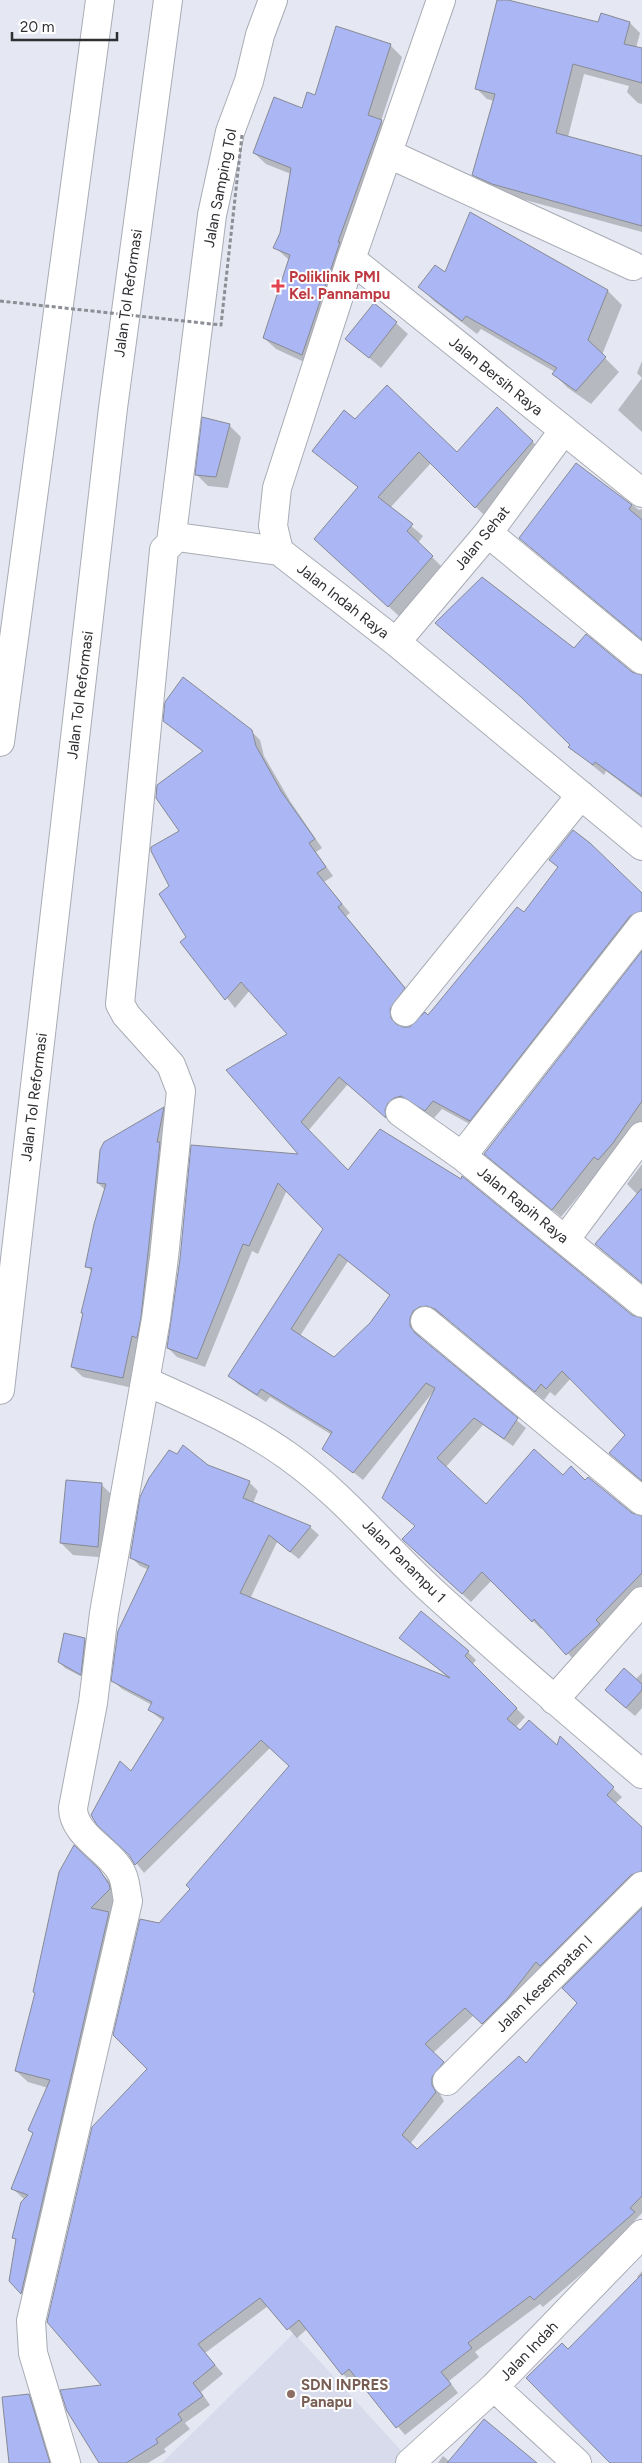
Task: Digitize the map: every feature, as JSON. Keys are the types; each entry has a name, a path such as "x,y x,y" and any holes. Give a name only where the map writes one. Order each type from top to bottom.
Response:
{"main road":[{"path":"47,394 85,0"},
{"path":"0,742 100,0"},
{"name":"Jalan Tol Reformasi","path":"0,1390 112,408 168,0"},
{"name":"Jalan Samping Tol","path":"66,2463 33,2353 31,2321 128,1901 122,1873 85,1833 76,1821 73,1808 93,1703 104,1613 145,1380 164,1257 181,1091 170,1065 126,1015 120,1004 164,550 171,542 212,215 230,132 249,81 260,35 273,0"},
{"path":"171,542 177,537 279,551 273,526 277,488 351,258 389,154 441,0"},
{"path":"389,154 633,266"},
{"name":"Jalan Bersih Raya","path":"351,258 642,493"},
{"name":"Jalan Sehat","path":"396,642 488,533 564,430"},
{"path":"488,533 642,660"},
{"name":"Jalan Indah Raya","path":"279,551 396,642 642,846"},
{"path":"406,1012 581,796"},
{"path":"462,1156 642,926"},
{"name":"Jalan Rapih Raya","path":"400,1112 462,1156 642,1303"},
{"path":"564,1240 642,1136"},
{"path":"425,1320 642,1501"},
{"name":"Jalan Panampu 1","path":"145,1380 244,1427 289,1456 338,1495 430,1589 554,1700 642,1774"},
{"path":"554,1700 642,1601"},
{"name":"Jalan Kesempatan l","path":"447,2081 642,1886"},
{"name":"Jalan Indah","path":"410,2463 494,2387 642,2234"},
{"path":"494,2387 577,2463"}],"path":[{"name":"Jalan Samping Tol","path":"0,301 221,325 242,134"}],"shaded area":[{"name":"SDN INPRES Panapu","path":"294,2333 406,2456 397,2463 162,2463"}],"building":[{"path":"497,0 508,0 598,22 601,13 630,22 624,44 642,48 642,83 573,64 556,133 642,156 642,226 492,184 472,175 495,94 475,89"},
{"path":"336,26 391,44 368,115 382,120 338,242 340,242 302,355 263,338 290,255 273,248 280,233 291,168 253,153 274,97 302,108 307,92 315,95"},
{"path":"470,212 608,290 588,340 606,357 576,391 552,374 557,368 466,316 462,321 418,287 435,265 445,272"},
{"path":"374,303 397,322 369,358 345,339"},
{"path":"387,385 457,452 497,407 533,441 475,508 419,452 378,497 413,524 407,531 433,556 388,607 314,539 358,487 312,451 344,410 355,419"},
{"path":"202,417 230,424 216,477 195,475"},
{"path":"576,463 632,505 629,509 642,520 642,640 519,538"},
{"path":"482,577 574,648 586,634 632,672 642,675 642,796 595,762 593,765 568,747 570,745 521,697 435,623"},
{"path":"183,677 252,730 256,746 281,791 315,839 309,843 326,867 317,873 342,904 338,907 405,988 390,1009 391,1018 396,1024 403,1027 410,1027 425,1012 428,1015 517,907 524,912 558,867 549,860 573,830 590,843 642,893 642,911 630,916 470,1121 433,1101 425,1111 401,1096 394,1098 388,1103 385,1110 386,1118 339,1077 301,1122 348,1170 380,1129 461,1179 462,1176 632,1315 642,1318 642,1481 609,1453 625,1435 562,1371 546,1389 541,1384 535,1392 435,1309 427,1306 419,1307 413,1311 410,1318 410,1326 415,1333 518,1418 504,1439 474,1418 437,1458 486,1504 534,1449 563,1475 571,1466 585,1480 588,1477 632,1513 642,1516 642,1573 596,1620 600,1624 566,1655 534,1619 532,1622 482,1572 462,1594 402,1539 415,1526 382,1498 435,1388 426,1383 353,1473 322,1449 332,1432 261,1389 257,1395 228,1376 323,1229 278,1183 249,1246 243,1244 197,1359 167,1348 180,1259 191,1145 298,1154 226,1070 287,1034 241,982 225,1000 180,942 186,937 159,894 169,886 151,851 151,847 179,831 156,798 157,785 203,751 163,721 165,702","holes":["339,1254 390,1295 370,1323 334,1357 291,1329"]},
{"path":"642,951 642,1101 613,1143 598,1160 594,1157 552,1210 484,1154"},
{"path":"164,1107 157,1142 160,1142 141,1317 137,1338 132,1336 123,1378 71,1367 92,1268 85,1267 94,1224 106,1184 97,1183 100,1150 104,1142"},
{"path":"642,1188 642,1283 595,1244"},
{"path":"183,1445 208,1465 250,1481 243,1498 311,1526 290,1552 269,1535 240,1593 450,1678 399,1638 421,1611 469,1651 465,1656 517,1708 507,1719 520,1730 529,1720 557,1745 560,1736 614,1787 607,1795 642,1827 642,1871 631,1875 540,1966 536,1962 507,1999 482,2024 465,2008 425,2044 444,2062 432,2077 432,2085 436,2092 402,2135 417,2149 519,2056 526,2063 577,2003 562,1988 642,1908 642,2196 630,2208 635,2212 534,2300 530,2296 468,2343 472,2348 441,2372 451,2384 396,2428 349,2369 342,2375 299,2320 287,2330 260,2298 198,2344 215,2365 193,2383 203,2396 178,2414 182,2420 156,2439 158,2443 126,2463 99,2463 67,2411 60,2390 101,2385 47,2322 92,2127 147,2069 113,2035 140,1919 159,1923 190,1889 186,1885 289,1766 261,1740 135,1865 129,1855 97,1825 91,1815 120,1761 131,1771 164,1718 148,1710 152,1702 111,1681 118,1631 149,1566 130,1558 140,1497 149,1478 169,1450 177,1454"},
{"path":"66,1480 102,1483 98,1547 60,1543"},
{"path":"64,1633 85,1638 81,1675 58,1662"},
{"path":"624,1668 642,1684 642,1690 626,1708 605,1690"},
{"path":"74,1845 99,1869 109,1884 110,1889 91,1908 109,1912 21,2294 9,2281 16,2239 12,2238 21,2202 28,2195 11,2189 33,2133 28,2130 50,2080 15,2071 35,1993 33,1992 59,1872"},
{"path":"642,2274 642,2463 610,2463 526,2378 562,2343 568,2349"},
{"path":"29,2394 50,2463 9,2463 2,2397"},
{"path":"484,2419 537,2463 447,2463"}],"place":[{"name":"Poliklinik PMI Kel. Pannampu","path":"278,286"},
{"name":"SDN INPRES Panapu","path":"291,2394"}]}
